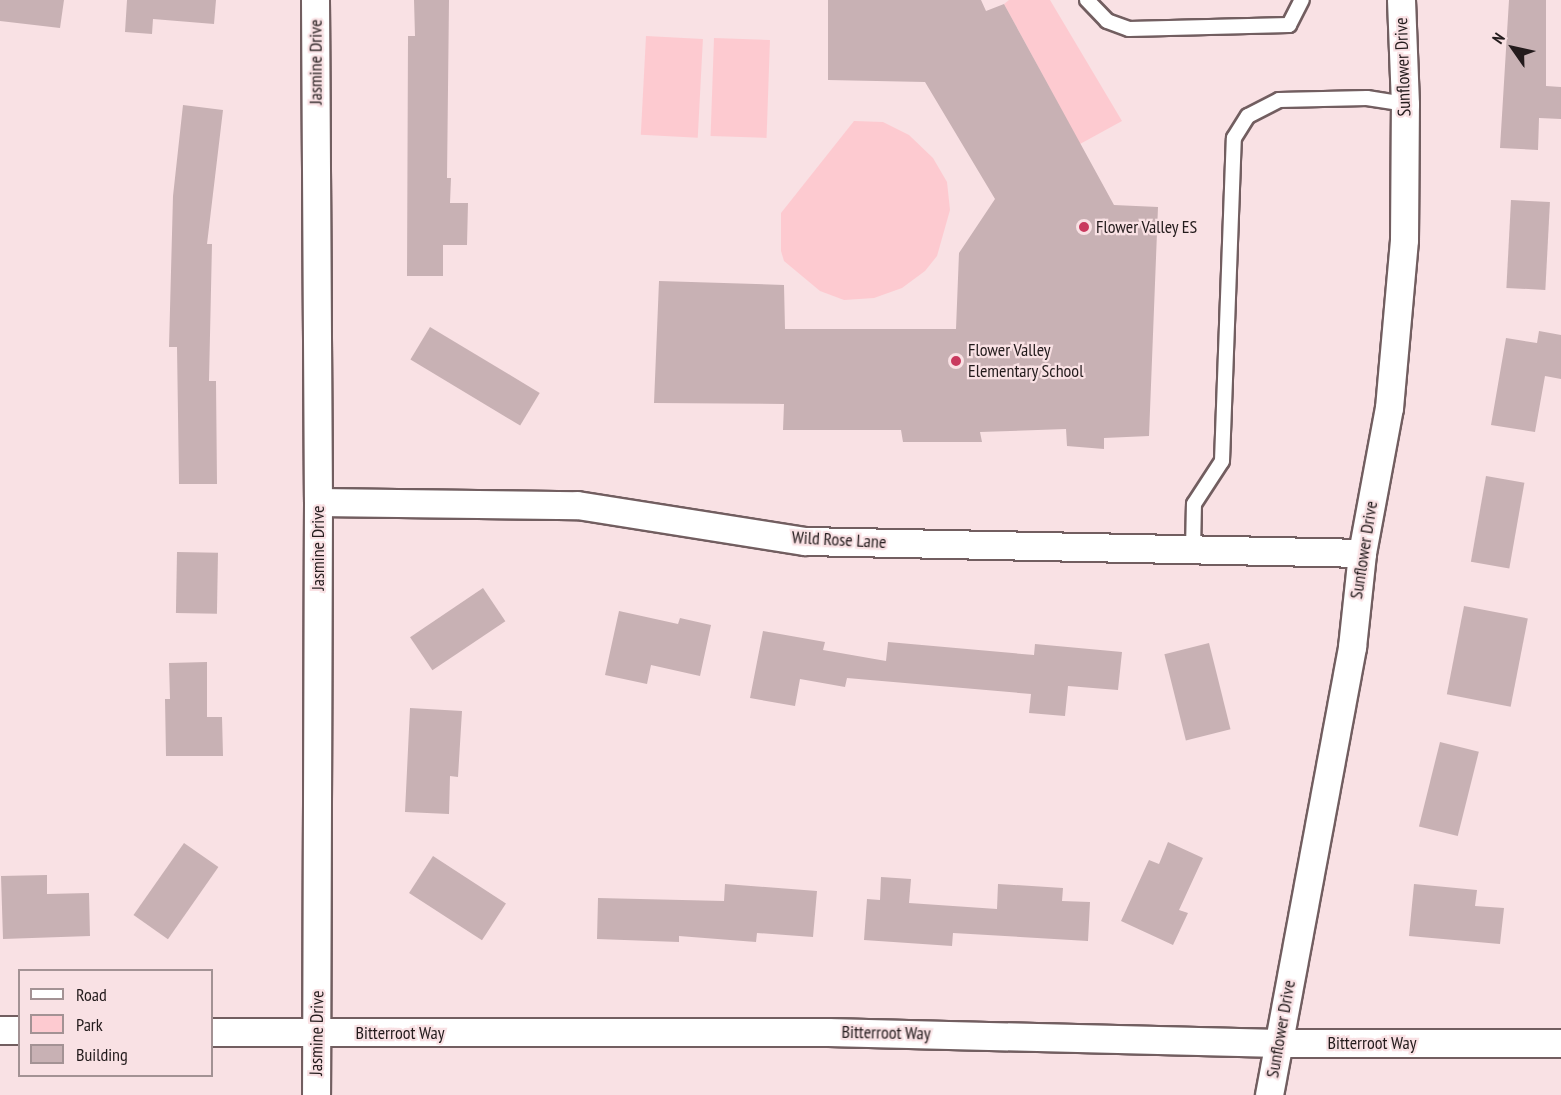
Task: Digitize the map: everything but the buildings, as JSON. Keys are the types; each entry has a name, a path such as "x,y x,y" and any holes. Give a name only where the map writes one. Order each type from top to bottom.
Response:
{"street":[{"name":"Jasmine Drive","path":"315,0 318,502 316,1095"},
{"name":"Sunflower Drive","path":"1269,1095 1352,646 1362,553 1389,408 1404,240 1405,104 1401,0"},
{"name":"Wild Rose Lane","path":"318,502 577,505 805,541 1362,553"},
{"path":"0,1030 18,1030"},
{"name":"Bitterroot Way","path":"213,1032 828,1032 1279,1043 1561,1042"}],"lane":[{"path":"1087,0 1107,21 1130,29 1289,25 1302,0"},
{"path":"1193,549 1194,504 1222,460 1234,138 1248,116 1280,100 1367,98 1405,104"}],"green space":[{"path":"1009,0 1050,0 1122,121 1080,144 1004,4"},
{"path":"646,36 703,39 698,138 641,135"},
{"path":"714,38 770,40 767,138 711,136"},
{"path":"854,121 883,122 909,135 933,158 947,182 950,210 937,256 925,271 902,288 874,298 844,300 820,291 784,261 781,251 781,213"}],"place":[{"name":"Flower Valley ES","path":"1084,227"},
{"name":"Flower Valley Elementary School","path":"956,361"}]}
